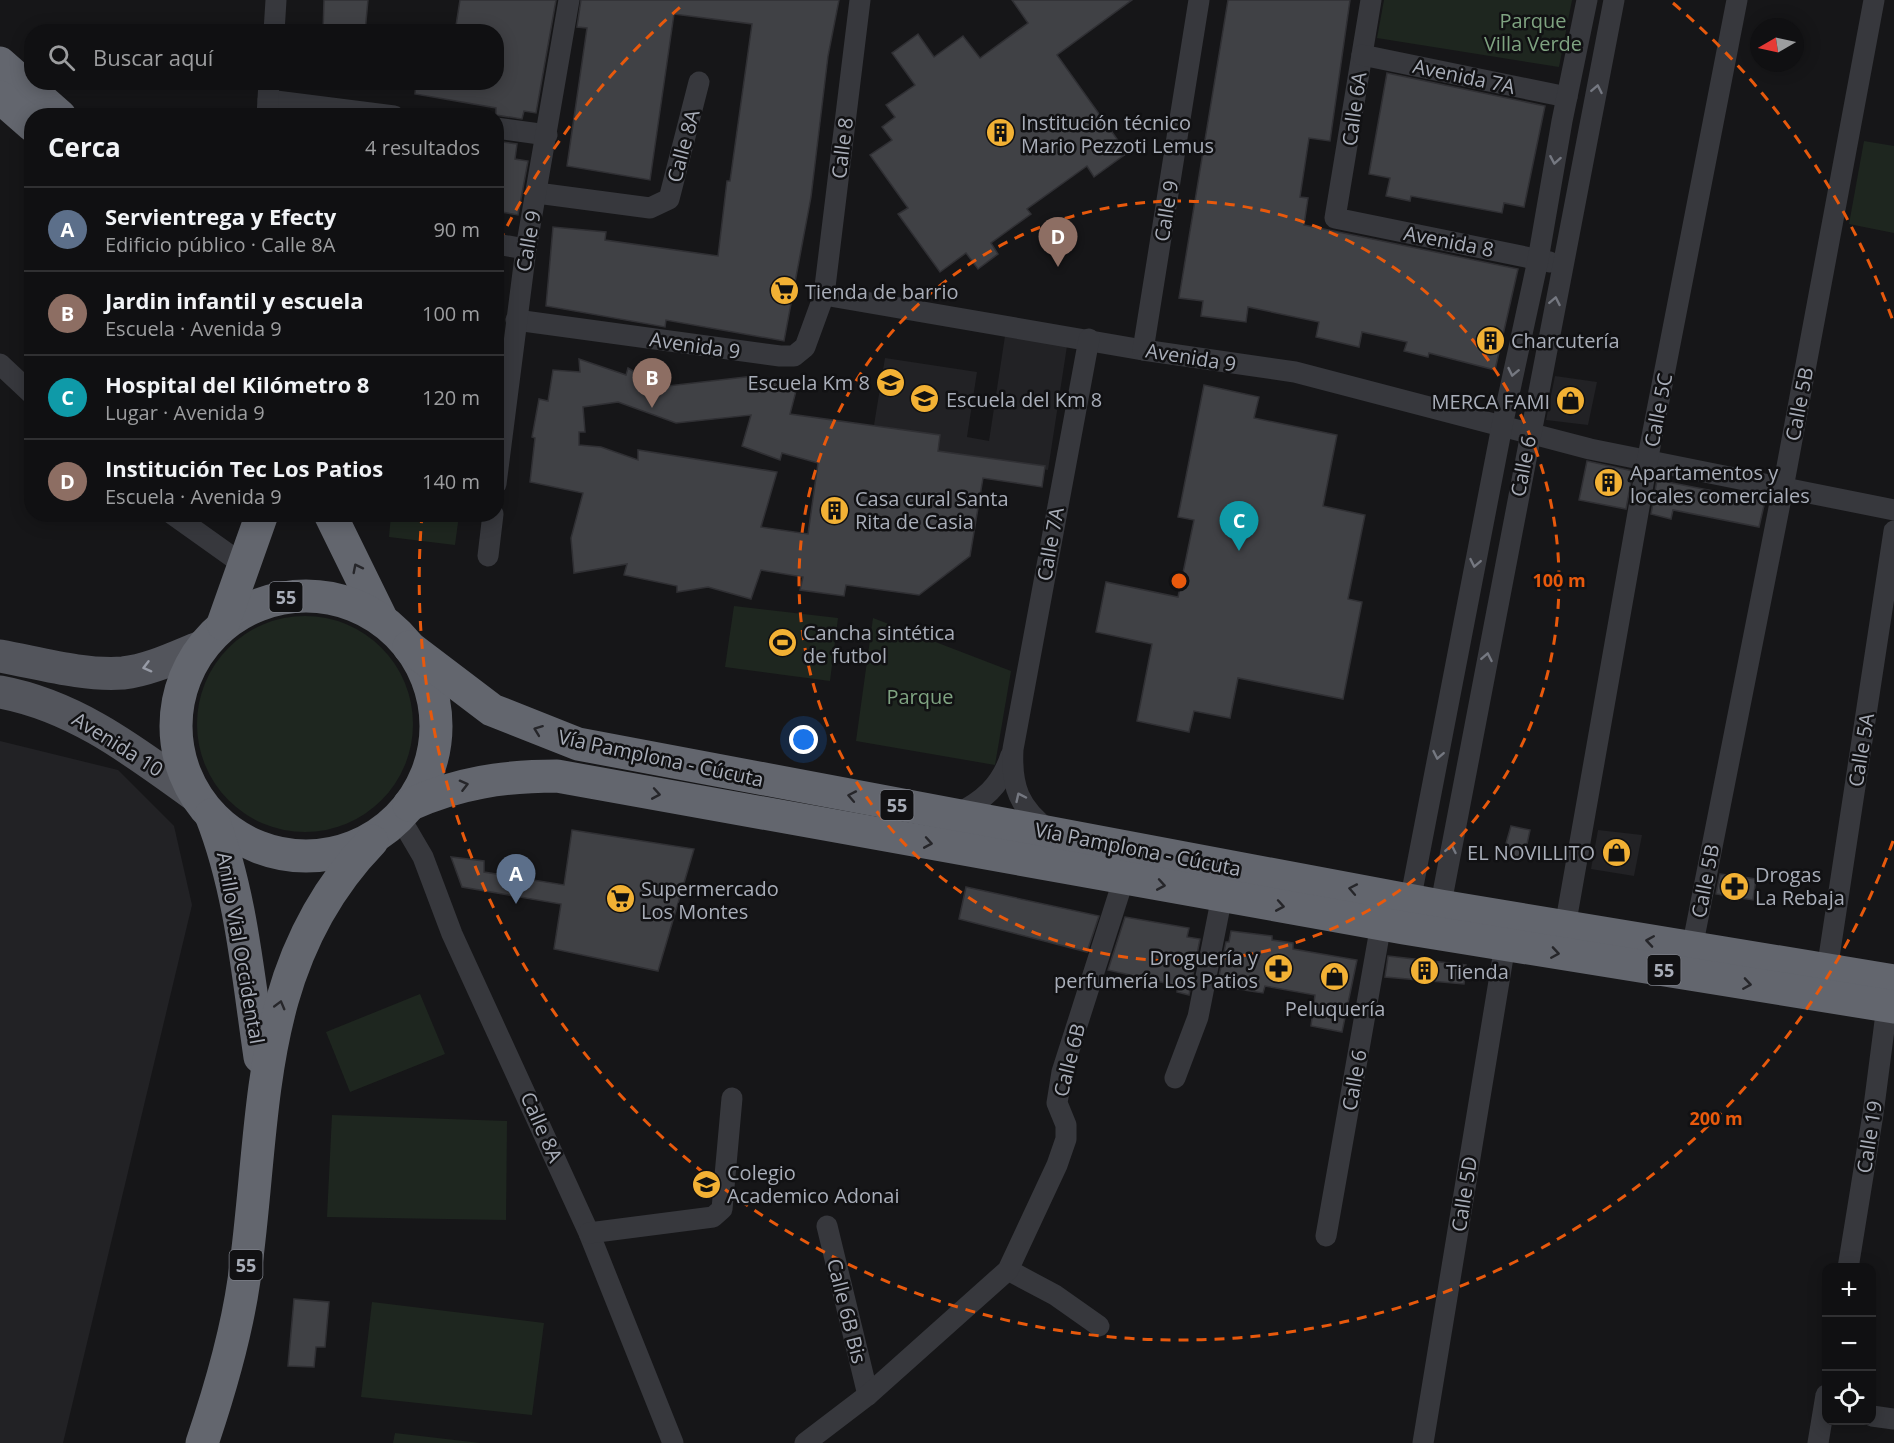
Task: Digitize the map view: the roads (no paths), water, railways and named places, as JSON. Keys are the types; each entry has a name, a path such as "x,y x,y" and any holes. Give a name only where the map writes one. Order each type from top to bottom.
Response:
{"highway":[{"path":"0,63 24,84"},
{"path":"31,90 51,108"},
{"path":"0,97 24,118"},
{"name":"55","path":"212,636 247,608 274,599 302,595 331,597 358,606 382,620 409,646 424,671 430,689 436,726 433,754 427,772 396,818 356,846 330,854 296,856 278,854 253,845 230,832 203,806 182,767 176,736 177,705 186,674 212,636 245,566 259,522"},
{"name":"55","path":"334,522 382,620"},
{"name":"Vía Pamplona - Cúcuta","path":"409,646 492,710 578,744 1053,833 1414,918 1506,945 1892,998"},
{"name":"Vía Pamplona - Cúcuta","path":"396,818 439,791 517,776 557,776 1222,896 1414,918 1565,927 1827,970 1892,998"},
{"name":"Anillo Vial Occidental","path":"203,806 220,840 243,937 264,1083"},
{"name":"Anillo Vial Occidental","path":"202,1443 233,1341 244,1280 264,1083 272,1036 285,985 326,897 354,860 396,818"}],"main road":[{"path":"0,656 74,669 123,673 155,665 212,636"},
{"name":"Avenida 10","path":"0,692 40,702 100,729 203,806"}],"street":[{"path":"274,24 276,0"},
{"name":"Calle 9","path":"504,418 526,249 569,0"},
{"name":"Calle 8","path":"824,296 860,0"},
{"name":"Calle 9","path":"1143,350 1199,0"},
{"name":"Calle 6A","path":"1335,218 1371,0"},
{"name":"Calle 6","path":"1414,918 1502,426 1538,260 1562,121 1587,0"},
{"name":"Calle 6","path":"1326,1236 1414,918 1529,434 1614,0"},
{"name":"Calle 5C","path":"1565,927 1647,462 1737,0"},
{"name":"Calle 5B","path":"1692,948 1783,488 1874,0"},
{"name":"Avenida 7A","path":"1362,55 1567,97"},
{"name":"Calle 8A","path":"537,193 650,208 659,206 669,199 699,82"},
{"path":"268,99 335,108"},
{"path":"1562,121 1589,127"},
{"path":"504,129 546,135"},
{"name":"Avenida 8","path":"1335,218 1562,265"},
{"path":"504,245 526,249"},
{"name":"Avenida 9","path":"516,320 794,356 805,346 824,296 1089,339 1143,350 1295,372 1529,434 1647,462 1894,510"},
{"name":"Calle 7A","path":"955,815 976,804 993,790 1006,770 1013,749 1089,339"},
{"path":"0,363 24,386"},
{"path":"183,522 245,566"},
{"path":"488,556 492,522"},
{"name":"Calle 5A","path":"1827,970 1894,531"},
{"name":"Calle 7A","path":"1013,749 1012,774 1019,798 1033,819 1053,833"},
{"name":"Calle 8A","path":"396,818 423,858 452,934 589,1233 673,1443"},
{"name":"Calle 6B","path":"1008,1270 1058,1165 1066,1139 1066,1125 1057,1103 1062,1072 1124,878"},
{"path":"1175,1078 1198,1017 1222,896"},
{"name":"Calle 5D","path":"1423,1443 1506,945"},
{"name":"Calle 19","path":"1849,1263 1892,998"},
{"path":"589,1233 713,1217 722,1209 732,1098"},
{"name":"Calle 6B Bis","path":"827,1226 868,1395"},
{"path":"805,1443 868,1395 1008,1270 1055,1295 1099,1326"},
{"path":"1876,1417 1894,1419"},
{"path":"1818,1443 1822,1424"}],"place":[{"name":"Institución técnico Mario Pezzoti Lemus","path":"1000,133"},
{"name":"Institución Tec Los Patios","path":"1058,267"},
{"name":"Tienda de barrio","path":"784,291"},
{"name":"Charcutería","path":"1490,340"},
{"name":"Escuela Km 8","path":"891,382"},
{"name":"Escuela del Km 8","path":"925,399"},
{"name":"MERCA FAMI","path":"1571,401"},
{"name":"Jardin infantil y escuela","path":"652,408"},
{"name":"Apartamentos y locales comerciales","path":"1609,483"},
{"name":"Casa cural Santa Rita de Casia","path":"834,510"},
{"name":"Hospital del Kilómetro 8","path":"1239,551"},
{"name":"Cancha sintética de futbol","path":"782,643"},
{"name":"EL NOVILLITO","path":"1616,852"},
{"name":"Drogas La Rebaja","path":"1734,886"},
{"name":"Supermercado Los Montes","path":"620,899"},
{"name":"Servientrega y Efecty","path":"516,904"},
{"name":"Droguería y perfumería Los Patios","path":"1279,968"},
{"name":"Tienda","path":"1425,971"},
{"name":"Peluquería","path":"1335,977"},
{"name":"Colegio Academico Adonai","path":"706,1184"}],"park label":[{"name":"Parque Villa Verde","path":"1533,32"},
{"name":"Parque","path":"920,696"}]}
